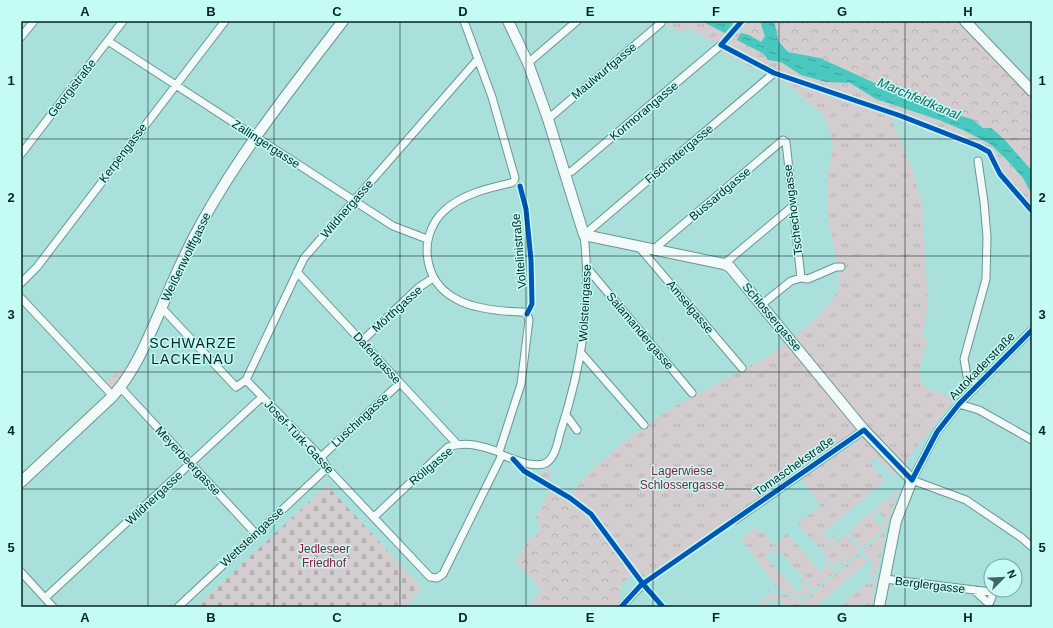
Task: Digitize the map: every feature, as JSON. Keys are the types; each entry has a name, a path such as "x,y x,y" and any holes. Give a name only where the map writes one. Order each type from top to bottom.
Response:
{"street":[{"path":"21,38 34,21"},
{"name":"Georgistraße","path":"21,154 123,21"},
{"name":"Kerpengasse","path":"21,283 37,267 175,84 225,21"},
{"name":"Weißenwolffgasse","path":"21,482 113,396 120,387 140,358 161,307 202,222 255,137 343,21"},
{"path":"464,21 505,138 515,178 514,182 485,189 456,203 444,211 435,223 427,239 429,266 433,278 447,294 459,302 483,309 523,312 527,314 529,320 521,384 500,453"},
{"name":"Wolsteingasse","path":"500,453 513,459 537,465 546,463 553,456 566,415 582,354 588,269 584,235 548,119 528,63 508,21"},
{"path":"528,63 577,21"},
{"path":"965,21 1032,91"},
{"path":"972,21 1032,84"},
{"name":"Maulwurfgasse","path":"548,119 661,23"},
{"name":"Zallingergasse","path":"108,41 393,226 427,239"},
{"name":"Kormorangasse","path":"565,174 572,171 721,45"},
{"name":"Wildnergasse","path":"246,380 296,272 304,258 478,58"},
{"name":"Fischottergasse","path":"584,235 774,73"},
{"name":"Bussardgasse","path":"654,249 783,140 786,142"},
{"name":"Tschechowgasse","path":"786,142 801,278"},
{"path":"976,384 967,376 964,359 986,279 987,237 978,161"},
{"path":"724,264 793,206"},
{"name":"Schlossergasse","path":"584,235 724,264 735,272 864,430 912,480"},
{"name":"Amselgasse","path":"639,247 742,368"},
{"path":"761,305 791,281 801,278 808,279 836,267 841,267"},
{"name":"Salamandergasse","path":"588,269 692,393"},
{"name":"Dafertgasse","path":"296,272 457,444"},
{"name":"Mörthgasse","path":"362,341 418,288 433,278"},
{"path":"22,303 113,396"},
{"path":"161,307 236,387 246,380"},
{"name":"Autokaderstraße","path":"879,607 896,520 912,480 937,432 976,384 1030,334"},
{"path":"582,354 644,425"},
{"name":"Josef-Türk-Gasse","path":"246,380 321,457 327,468 430,577 437,578 443,574 500,453"},
{"name":"Luschingasse","path":"321,457 400,383"},
{"name":"Meyerbeergasse","path":"120,387 256,534"},
{"name":"Wildnergasse","path":"45,598 262,397"},
{"path":"959,404 979,410 1032,440"},
{"path":"566,415 578,430"},
{"name":"Tomaschekstraße","path":"735,520 864,430"},
{"name":"Röllgasse","path":"374,517 448,447 457,444 480,446 500,453"},
{"name":"Wettsteingasse","path":"178,607 327,468"},
{"path":"912,480 966,500 1022,538 1032,547"},
{"path":"21,572 53,607"},
{"name":"Berglergasse","path":"885,579 974,590"},
{"path":"621,607 643,584"}],"green space":[{"name":"Lagerwiese Schlossergasse","path":"661,21 701,21 725,33 733,24 731,21 746,21 738,31 741,33 737,40 764,54 768,60 781,62 802,75 826,82 850,83 876,99 939,120 990,144 1023,178 1032,195 1032,217 993,171 994,168 985,153 891,118 913,171 922,204 928,301 923,338 928,340 921,365 920,377 922,383 929,389 955,398 897,473 893,476 876,457 870,463 885,480 823,533 828,540 833,535 836,539 823,552 797,523 821,506 801,479 863,437 894,469 858,430 645,581 642,581 635,571 632,574 626,563 601,530 582,510 566,498 592,470 622,443 668,410 767,357 793,338 820,315 836,294 840,278 827,212 828,173 833,145 828,126 820,110 811,105 785,82 782,82 720,52 728,43 713,42 688,28 682,33"},
{"path":"746,21 760,21 766,36 761,42 750,35 738,31"},
{"path":"774,21 959,21 1032,97 1032,171 1004,139 983,128 972,119 943,111 926,103 903,96 820,58 788,52 779,42"},
{"path":"122,367 125,370 119,376 114,388 111,388 105,383"},
{"path":"552,468 548,483 533,474 544,473"},
{"name":"Jedleseer Friedhof","path":"327,485 422,588 407,607 196,607"},
{"path":"899,489 888,523 876,508 887,498 890,501 894,498 891,495"},
{"path":"550,490 565,498 588,515 605,534 631,570 632,574 619,588 621,600 615,607 529,607 541,590 532,577 515,562 529,539 537,535 540,528 536,517"},
{"path":"875,509 879,514 876,514 873,518 878,525 884,520 887,526 862,548 848,532"},
{"path":"758,526 757,530 759,533 762,531 778,551 776,555 772,550 765,556 797,592 803,587 799,582 803,580 812,592 808,595 798,596 788,594 775,585 741,538"},
{"path":"885,532 879,564 868,558 863,551"},
{"path":"787,533 820,572 827,567 823,561 826,560 836,571 814,590 775,545"},
{"path":"846,534 861,550 836,570 844,561 842,560 834,566 823,553"},
{"path":"858,555 879,565 878,571 872,576 868,573 874,567 868,561 815,607 801,607 808,598"},
{"path":"877,575 871,607 846,607 843,603 867,583 869,585 873,582 871,579"},
{"path":"772,593 780,602 778,605 772,599 766,604 768,607 755,607"},
{"path":"775,593 798,598 806,598 799,607 787,607"}],"water":[{"path":"701,21 731,21 733,24 725,33"},
{"path":"760,21 774,21 779,42 788,52 820,58 903,96 926,103 943,111 972,119 983,128 991,128 1004,139 1032,171 1032,195 1023,178 990,144 939,120 876,99 850,83 826,82 801,75 781,62 768,60 764,54 737,40 741,33 749,35 761,42 765,36"}],"cycle path":[{"path":"742,21 721,45 774,73 901,116 978,146 989,152 1000,174 1032,211"},
{"name":"Voltelinistraße","path":"520,186 526,209 531,260 532,304 527,314"},
{"path":"621,607 641,585 864,430 912,480 937,432 959,404 1032,330"},
{"path":"513,459 524,471 570,498 591,514 643,584 663,607"}],"district":[{"name":"SCHWARZE LACKENAU","path":"193,352"}],"water label":[{"name":"Marchfeldkanal","path":"919,98"}]}
